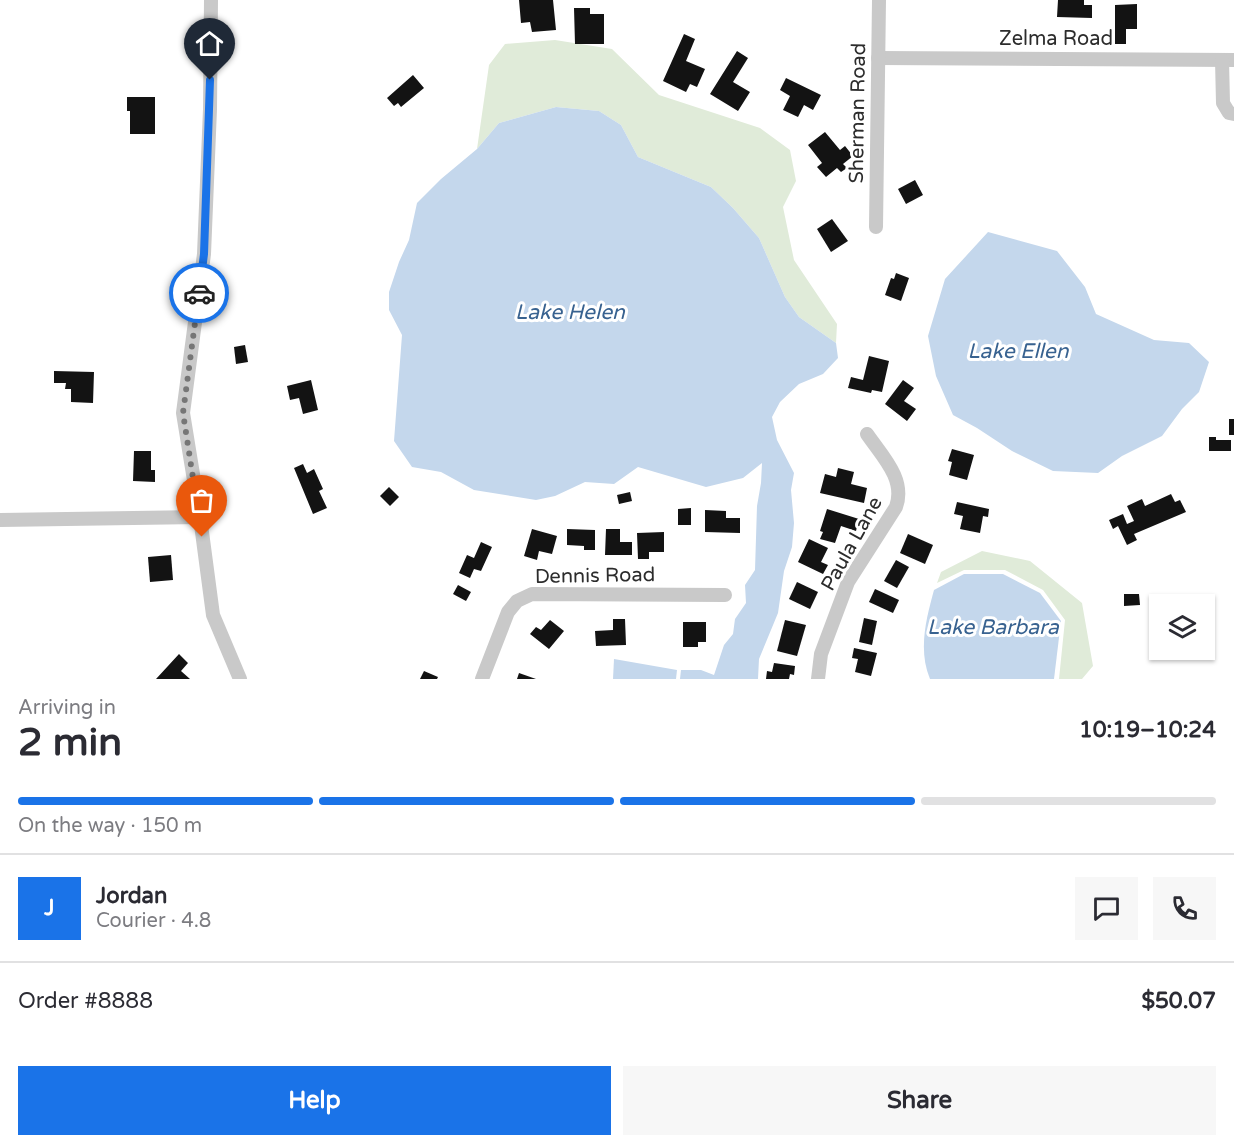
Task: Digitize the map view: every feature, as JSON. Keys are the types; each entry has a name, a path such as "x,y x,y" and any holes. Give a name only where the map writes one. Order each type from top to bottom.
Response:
{"street":[{"path":"211,0 210,109 204,254 183,413 213,615 240,679"},
{"name":"Sherman Road","path":"876,227 879,0"},
{"name":"Zelma Road","path":"878,58 1228,60"},
{"path":"1228,60 1223,103 1229,113 1234,114"},
{"name":"Paula Lane","path":"818,679 821,654 848,582 896,507 900,495 897,478 867,434"},
{"path":"0,520 200,517"},
{"name":"Dennis Road","path":"482,679 508,612 517,601 532,594 725,595"}],"green space":[{"path":"555,40 612,49 659,95 760,128 790,150 796,181 783,207 794,260 837,324 836,343 799,317 785,297 759,238 733,208 711,187 638,157 621,125 599,111 556,107 499,123 477,149 489,65 505,44"},
{"path":"982,551 1030,561 1082,603 1093,666 1082,679 1059,679 1065,620 1043,590 1005,570 964,570 937,583 941,572"}],"water":[{"name":"Lake Helen","path":"556,107 599,111 621,125 638,157 711,187 759,238 785,297 799,317 836,343 838,358 823,374 799,384 780,402 772,417 777,440 794,473 791,490 794,523 792,547 784,571 778,613 759,659 758,679 680,679 681,670 701,670 714,675 724,645 733,634 735,619 746,603 745,585 755,570 757,506 762,463 743,478 706,487 638,467 614,484 585,482 555,496 536,500 474,490 441,472 412,467 394,441 402,335 389,310 389,292 409,240 417,203 477,149 499,123"},
{"name":"Lake Ellen","path":"988,232 1057,251 1085,287 1096,314 1154,340 1189,343 1209,362 1199,392 1182,409 1162,436 1122,456 1098,473 1053,471 1012,451 953,415 936,376 928,336 945,279"},
{"name":"Lake Barbara","path":"964,574 1003,574 1040,593 1061,621 1054,679 930,679 924,657 924,635 934,590"},
{"path":"614,659 677,670 676,679 613,679"}],"building":[{"path":"519,0 553,0 556,30 532,32 530,22 521,23"},
{"path":"1058,0 1084,0 1084,5 1092,5 1092,18 1057,17"},
{"path":"1137,4 1137,29 1126,29 1126,44 1115,44 1115,5"},
{"path":"574,8 590,8 590,14 604,14 604,44 575,44"},
{"path":"684,34 695,39 686,61 705,69 697,87 690,84 686,92 663,81"},
{"path":"737,51 748,58 733,82 750,92 738,111 710,94"},
{"path":"413,75 424,88 401,107 398,103 394,106 387,98"},
{"path":"786,78 821,95 813,110 804,105 798,117 783,110 790,96 780,90"},
{"path":"127,97 155,97 155,134 130,134 130,111 127,111"},
{"path":"825,132 840,150 845,146 853,156 843,164 847,168 841,172 837,168 826,177 817,167 822,163 808,145"},
{"path":"915,180 923,195 906,204 898,189"},
{"path":"832,219 848,241 831,252 817,229"},
{"path":"896,273 909,278 901,301 885,295 891,278 894,279"},
{"path":"245,345 248,362 236,364 234,347"},
{"path":"869,356 889,361 882,392 872,390 871,393 848,388 851,377 863,380"},
{"path":"54,371 94,372 93,403 71,402 71,389 65,389 66,383 54,383"},
{"path":"311,380 318,410 303,414 299,398 290,400 287,386"},
{"path":"903,380 914,388 904,401 916,409 907,421 885,404"},
{"path":"1229,419 1234,419 1234,435 1229,435"},
{"path":"1209,437 1216,437 1216,440 1231,440 1231,451 1209,451"},
{"path":"952,449 974,455 967,480 949,475 952,462 948,461"},
{"path":"134,451 151,451 151,470 155,470 155,482 133,481"},
{"path":"303,464 307,473 314,469 323,489 319,491 327,508 313,514 294,468"},
{"path":"838,468 854,472 851,484 867,488 864,503 820,493 825,474 836,477"},
{"path":"389,487 399,497 390,506 380,496"},
{"path":"630,492 632,501 619,504 617,495"},
{"path":"1171,494 1175,502 1180,500 1186,512 1134,534 1137,540 1127,545 1118,526 1113,529 1109,520 1123,514 1127,524 1134,521 1127,506 1142,499 1145,506"},
{"path":"957,502 989,509 988,517 983,516 980,533 960,529 963,516 954,514"},
{"path":"691,508 691,525 678,525 678,509"},
{"path":"827,509 859,519 856,531 841,526 835,543 820,539 823,532 820,531"},
{"path":"705,510 726,511 726,518 740,518 740,533 705,532"},
{"path":"532,529 557,536 552,554 539,551 537,560 524,556"},
{"path":"567,529 595,530 595,550 584,550 584,546 567,545"},
{"path":"606,529 620,529 620,542 632,542 632,555 605,555"},
{"path":"664,532 664,552 649,552 649,559 638,559 637,533"},
{"path":"908,534 933,545 925,564 900,553"},
{"path":"809,539 828,548 821,562 828,565 823,574 798,562"},
{"path":"481,542 492,547 481,571 474,569 470,578 459,573 467,555 474,558"},
{"path":"171,555 173,580 150,582 148,557"},
{"path":"896,560 909,567 897,588 884,581"},
{"path":"797,582 818,592 810,609 789,599"},
{"path":"458,585 471,592 466,601 453,594"},
{"path":"875,589 899,600 893,613 869,602"},
{"path":"1124,594 1139,594 1140,605 1124,606"},
{"path":"864,618 877,621 872,645 859,642"},
{"path":"613,619 625,619 626,645 596,646 595,631 613,630"},
{"path":"550,620 564,631 549,649 530,634 536,627 541,630"},
{"path":"785,620 806,625 797,656 777,651"},
{"path":"683,622 706,622 706,642 698,642 698,647 683,647"},
{"path":"854,648 877,653 871,676 855,672 858,659 852,658"},
{"path":"179,654 188,663 181,671 190,679 156,679"},
{"path":"774,663 795,666 794,675 790,674 789,679 766,679 767,671 772,672"},
{"path":"424,671 438,677 437,679 420,679"},
{"path":"519,673 536,679 517,679"}],"way so far":[{"path":"199,293 183,413 202,537"}],"route":[{"path":"199,293 204,254 210,80"}]}
